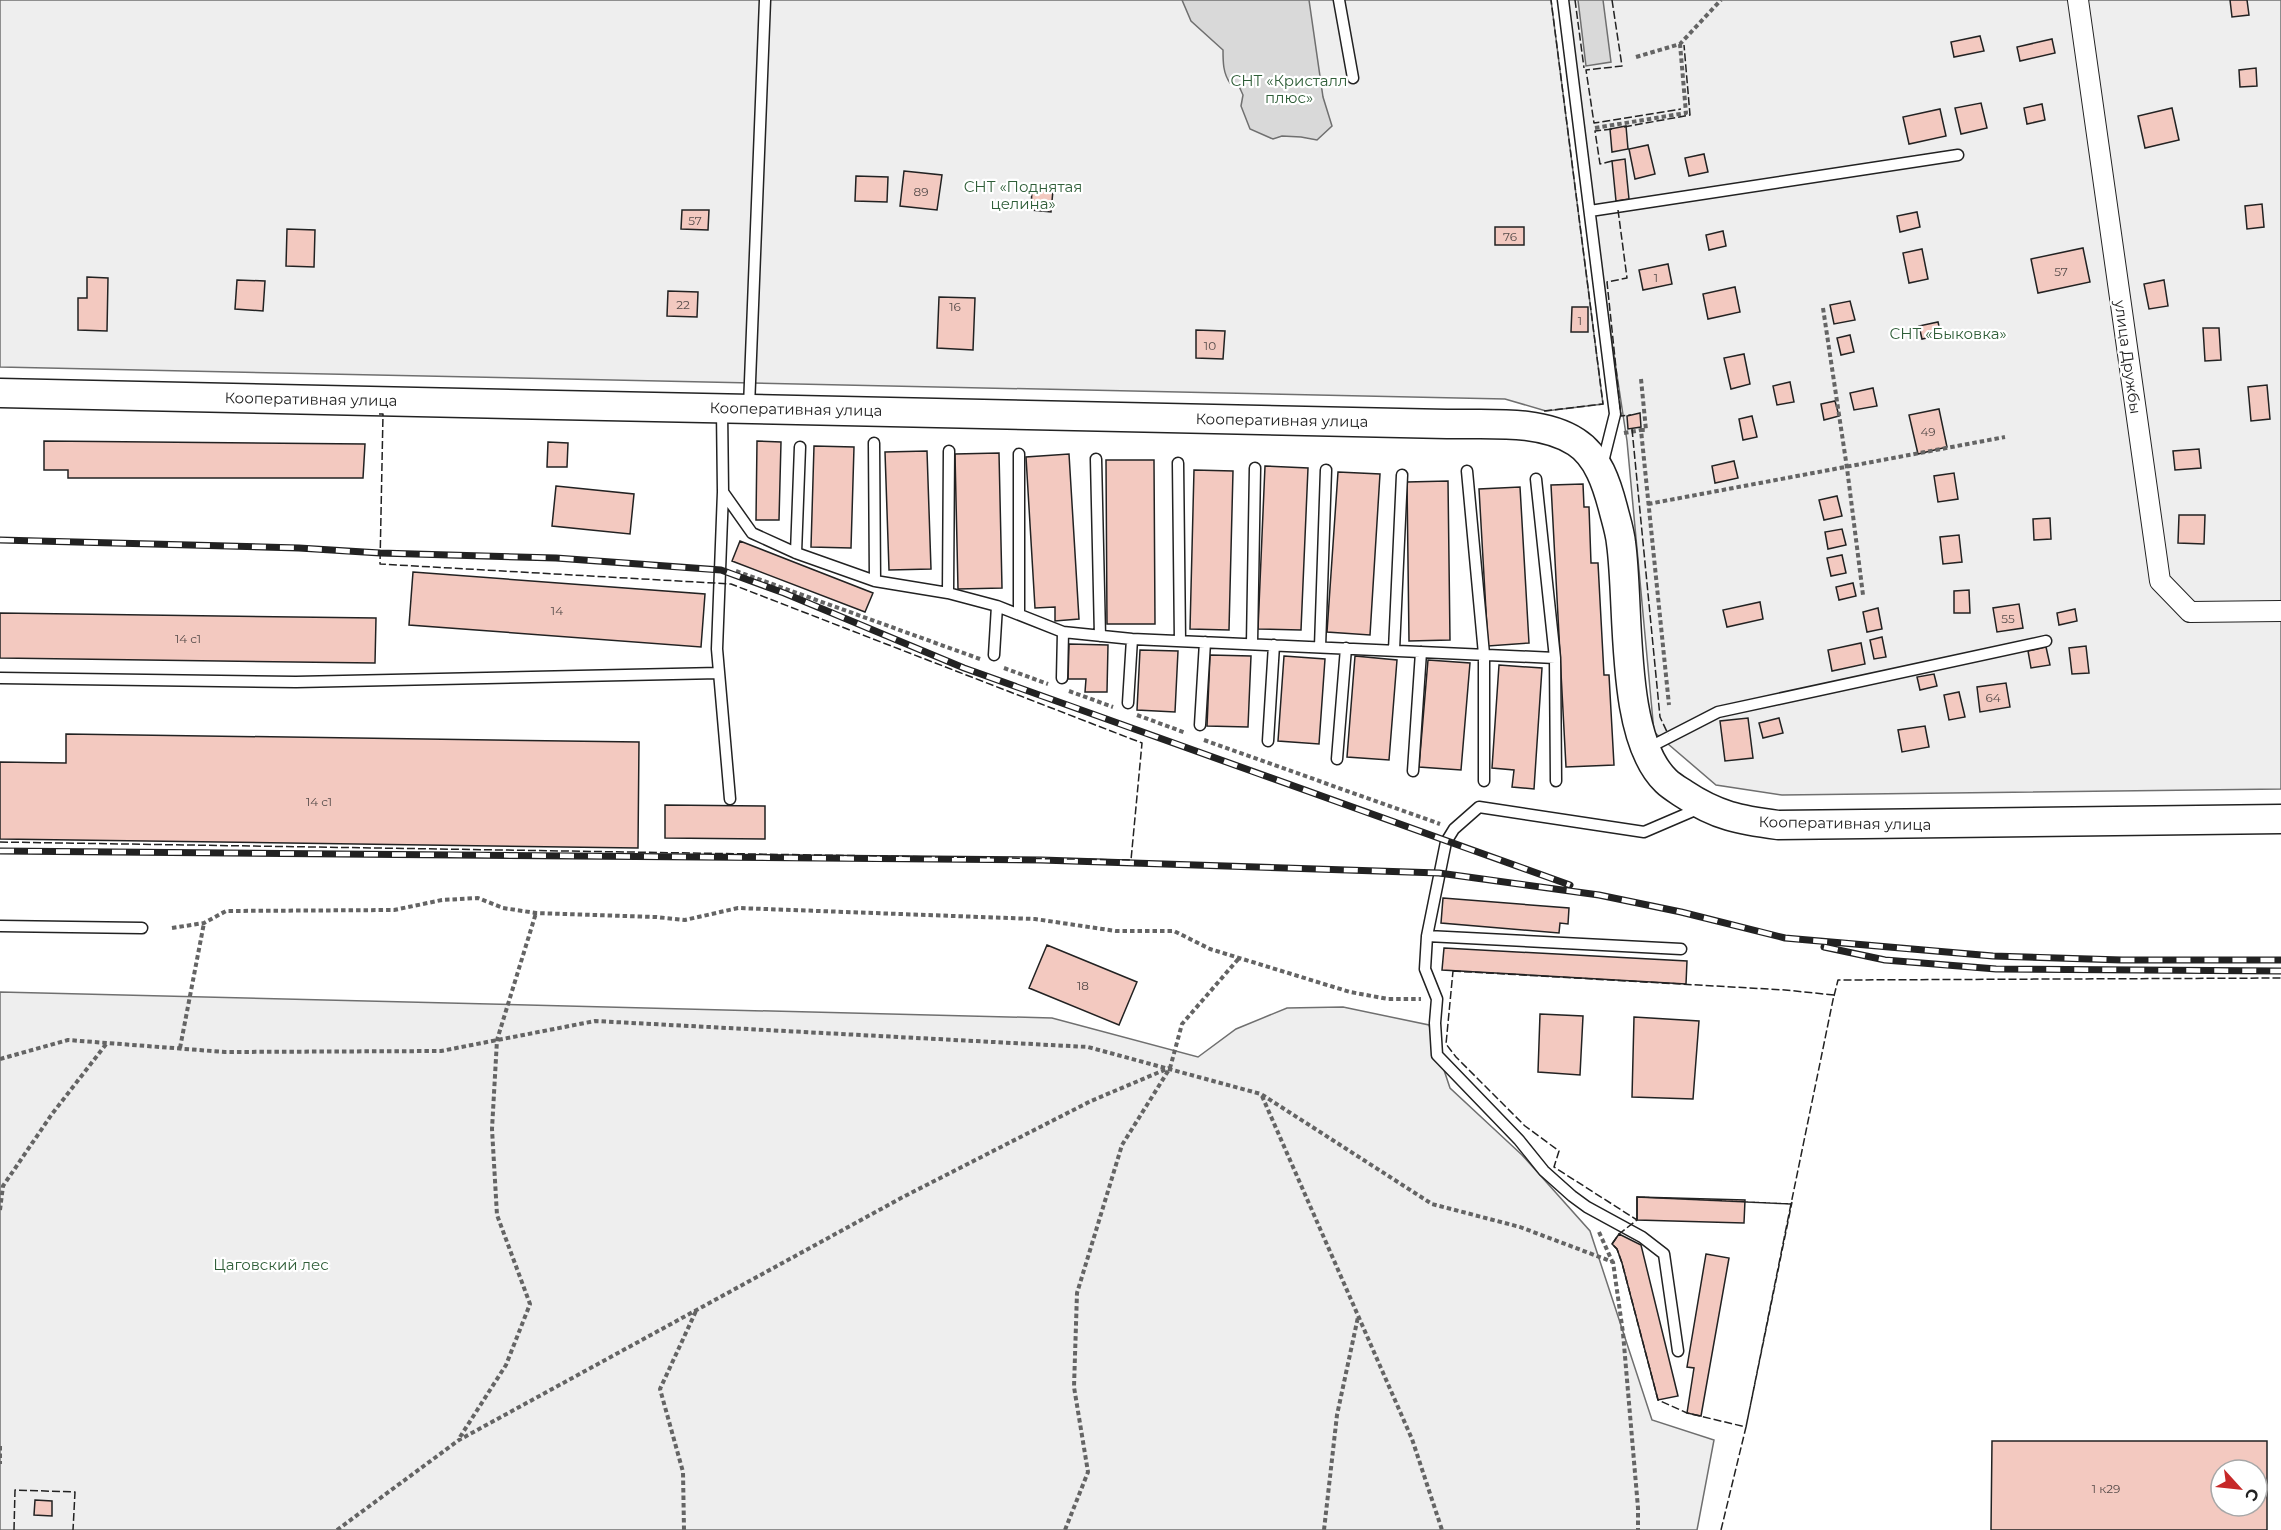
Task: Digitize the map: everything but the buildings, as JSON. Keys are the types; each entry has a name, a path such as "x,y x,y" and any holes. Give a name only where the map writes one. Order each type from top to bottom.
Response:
{"main road":[{"name":"Кооперативная улица","path":"0,393 736,407 1525,427 1552,431 1578,443 1601,470 1621,542 1635,713 1645,750 1665,780 1703,807 1736,819 1778,825 2281,819"}],"street":[{"name":"улица Дружбы","path":"2078,0 2160,581 2190,612 2281,611"}],"lane":[{"path":"730,799 717,649 723,492 736,407 765,0"},
{"path":"1339,0 1353,78"},
{"path":"1563,0 1615,414 1601,470"},
{"path":"1590,212 1958,155"},
{"path":"874,444 875,580"},
{"path":"796,553 800,447"},
{"path":"948,593 949,451"},
{"path":"1019,454 1019,614"},
{"path":"1096,459 1100,636"},
{"path":"1178,463 1180,641"},
{"path":"1252,644 1255,468"},
{"path":"1320,647 1326,470"},
{"path":"1467,471 1484,654 1484,781"},
{"path":"1394,650 1402,475"},
{"path":"1536,479 1555,658 1556,781"},
{"path":"723,492 752,532 796,553 875,580 948,593 997,606 1063,632 1132,639 1555,658"},
{"path":"994,655 997,606"},
{"path":"1062,678 1063,632"},
{"path":"1127,707 1132,639"},
{"path":"1645,750 1718,712 2046,641"},
{"path":"1200,725 1205,642"},
{"path":"1268,741 1274,645"},
{"path":"1337,759 1346,648"},
{"path":"1413,771 1421,652"},
{"path":"0,678 296,682 719,673"},
{"path":"1678,1351 1664,1254 1642,1237 1587,1207 1544,1171 1519,1140 1437,1055 1434,1023 1437,999 1425,969 1427,936 1446,842 1454,829 1479,807 1644,832 1703,807"},
{"path":"0,926 142,928"},
{"path":"1427,936 1681,948"}],"path":[{"path":"1636,57 1680,44 1721,0"},
{"path":"1580,131 1686,113 1680,44"},
{"path":"1823,308 1863,595"},
{"path":"1617,434 1646,430 1641,379"},
{"path":"1641,430 1669,705"},
{"path":"1648,504 2005,437"},
{"path":"721,566 980,659"},
{"path":"1003,667 1116,708"},
{"path":"1127,707 1454,829"},
{"path":"172,928 204,923 226,910 394,910 442,900 478,898 503,908 536,913 686,920 738,908 1035,919 1125,932 1174,931 1210,949 1350,992 1388,999 1437,999"},
{"path":"459,1440 506,1365 530,1304 497,1215 492,1130 497,1040 536,913"},
{"path":"180,1048 204,923"},
{"path":"1065,1530 1088,1472 1074,1387 1077,1293 1122,1145 1170,1068 1182,1024 1240,957"},
{"path":"0,1059 68,1040 225,1052 441,1051 595,1021 1088,1047 1261,1094 1432,1204 1520,1227 1613,1262"},
{"path":"0,1210 3,1186 52,1114 107,1043"},
{"path":"337,1530 459,1440 903,1197 1091,1101 1170,1068"},
{"path":"1261,1094 1412,1439 1442,1530"},
{"path":"1587,1207 1613,1262 1623,1333 1638,1530"},
{"path":"684,1530 683,1472 660,1389 696,1310"},
{"path":"1324,1530 1337,1415 1358,1316"},
{"path":"0,1446 0,1464"}],"green space":[{"name":"СНТ «Поднятая целина»","path":"0,0 1551,0 1603,404 1546,411 1505,399 0,367"},
{"name":"СНТ «Быковка»","path":"1560,0 2281,0 2281,789 1782,795 1716,785 1654,732 1627,441"},
{"name":"Цаговский лес","path":"0,992 1052,1018 1198,1057 1236,1029 1287,1008 1343,1007 1429,1025 1450,1088 1522,1155 1590,1231 1652,1420 1714,1440 1697,1530 0,1530"}],"shaded area":[{"path":"1182,0 1309,0 1323,97 1332,126 1317,140 1282,136 1273,139 1250,129 1241,106 1243,95 1238,84 1230,83 1226,75 1223,50 1191,21"},
{"path":"1578,0 1603,0 1611,62 1586,66"}],"railway":[{"path":"0,540 556,558 721,570 784,593 964,668 1570,885"},
{"path":"0,851 1041,860 1439,873 1599,895 1681,912 1785,938 1993,956 2122,960 2281,960"},
{"path":"1824,947 1885,960 1996,969 2281,971"}],"fence":[{"path":"1544,411 1603,404 1551,0"},
{"path":"1575,0 1584,68"},
{"path":"1612,0 1622,66 1586,70 1594,123 1681,109"},
{"path":"1624,127 1690,115 1684,45"},
{"path":"1612,129 1595,131 1600,164 1612,161"},
{"path":"1618,210 1627,278 1607,282 1621,416 1631,415"},
{"path":"0,842 1131,860 1142,743 731,584 380,564 383,414 379,414"},
{"path":"1632,429 1660,717 1668,734"},
{"path":"1453,971 1785,990 1834,995 1791,1204 1637,1197 1637,1220 1554,1167 1559,1151 1525,1126 1456,1057 1446,1044 1453,971"},
{"path":"1834,996 1838,980 2281,978"},
{"path":"1637,1197 1791,1204 1746,1427 1687,1413 1658,1400 1622,1263 1617,1249 1612,1244 1619,1234 1637,1220 1637,1197"},
{"path":"1721,1530 1746,1427 1792,1202"},
{"path":"14,1530 15,1490 75,1492 73,1530"}],"park label":[{"name":"СНТ «Кристалл плюс»","path":"1289,88"}]}
